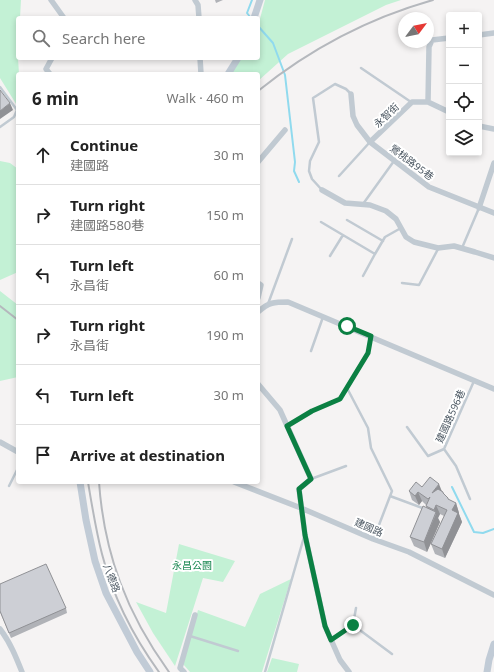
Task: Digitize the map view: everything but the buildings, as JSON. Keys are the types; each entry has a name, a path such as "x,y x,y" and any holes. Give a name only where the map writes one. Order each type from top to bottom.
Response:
{"main road":[{"path":"255,16 260,0"},
{"path":"229,72 237,60"},
{"name":"八德路","path":"80,484 95,561 106,593 137,652 150,672"},
{"path":"487,672 494,644"}],"street":[{"path":"51,0 63,16"},
{"path":"195,0 198,6 199,16"},
{"path":"482,35 494,34"},
{"path":"446,38 432,40 429,47 428,102 446,111"},
{"path":"48,72 46,69 51,60"},
{"path":"200,60 201,72"},
{"name":"鶯桃路95巷","path":"351,94 353,116 356,125 370,142 429,187 494,213"},
{"name":"永智街","path":"370,142 412,102 428,102"},
{"path":"482,127 494,129"},
{"path":"260,160 285,130"},
{"path":"479,208 494,163"},
{"path":"322,190 345,203 370,205 386,210 396,219 406,237 414,242 438,248 454,246 494,258"},
{"path":"260,310 273,302 288,302 494,389"},
{"path":"260,386 280,410 311,479 299,489 305,535 325,626 340,660 349,672"},
{"path":"0,442 16,451"},
{"name":"建國路","path":"239,484 301,508 373,539 409,552 494,595"},
{"path":"184,672 180,668 195,615"},
{"path":"0,629 12,649 22,672"}],"lane":[{"path":"361,68 412,102"},
{"path":"322,190 312,179 309,171 310,161 319,142 313,98 335,84 351,94"},
{"path":"0,87 16,109"},
{"path":"0,127 14,117 16,112"},
{"name":"永智街","path":"339,176 370,142"},
{"path":"363,204 394,161"},
{"path":"462,248 479,208"},
{"path":"347,220 383,241"},
{"path":"321,222 375,254"},
{"path":"363,276 385,237 401,228"},
{"path":"330,256 343,235"},
{"path":"268,305 292,239"},
{"path":"402,283 419,285 438,248"},
{"path":"311,351 323,317"},
{"path":"287,426 312,411 340,399 368,353 371,336"},
{"name":"建國路596巷","path":"470,499 456,466 444,449 474,381"},
{"path":"347,388 368,428 371,448 392,491 373,539"},
{"path":"407,427 428,456 444,449"},
{"path":"311,479 346,466"},
{"path":"9,486 16,472"},
{"path":"390,496 425,509"},
{"path":"264,672 305,535"},
{"path":"331,640 353,625 356,608"},
{"path":"353,625 392,654"},
{"path":"189,636 238,651"}],"green space":[{"path":"0,0 21,0 20,16 16,16 16,60 18,60 19,72 16,72 16,104 0,78"},
{"path":"265,0 401,0 386,5 288,54 260,79 260,72 232,72 239,60 260,60 260,19"},
{"path":"0,161 10,163 16,168 16,273 0,280"},
{"path":"0,291 16,303 16,377 0,381"},
{"name":"永昌公園","path":"179,544 235,561 223,582 203,578 175,666 153,633 136,602 166,613"},
{"path":"291,579 262,672 190,672 183,664 198,610 245,627 260,594"},
{"path":"272,658 299,664 297,672 267,672"}],"waterway":[{"path":"249,16 247,13 252,0"},
{"path":"260,28 273,43 285,75 295,162 294,171 299,182"},
{"path":"452,487 474,532 483,533 494,529"}],"railway":[{"path":"260,90 319,48 341,36 386,16 433,0"},
{"path":"0,306 16,318"},
{"path":"88,484 100,545 112,586 132,630 159,672"},
{"path":"99,484 106,534 120,582 141,628 169,672"}],"route":[{"path":"347,326 371,336 368,353 340,399 312,411 287,426 311,479 299,489 305,535 325,626 331,640 353,625"}]}
